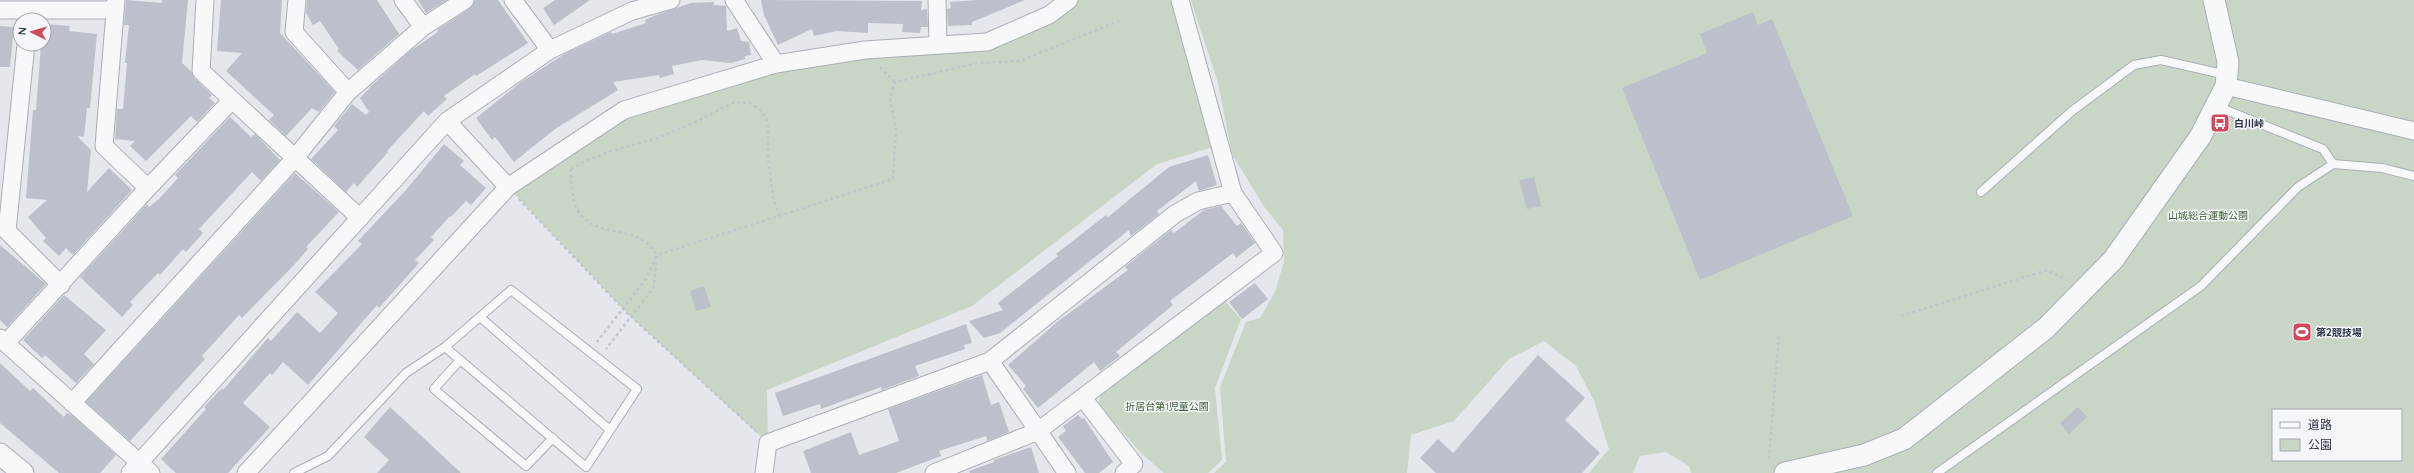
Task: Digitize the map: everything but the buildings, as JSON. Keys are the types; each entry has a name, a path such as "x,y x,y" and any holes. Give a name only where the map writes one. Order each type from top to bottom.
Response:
{"street":[{"path":"205,0 201,72 360,218"},
{"path":"297,0 294,32 348,92"},
{"path":"403,0 423,27"},
{"path":"72,403 295,158 348,92 423,27 464,0"},
{"path":"514,0 550,50"},
{"path":"232,100 148,188 61,285 3,340 72,403 140,470 360,218 447,121 550,50 628,6 672,0"},
{"path":"734,0 776,64"},
{"path":"937,0 938,45"},
{"path":"246,473 508,187 624,110 776,64 865,50 987,42 1049,15 1069,0"},
{"path":"934,473 1038,431 1274,254 1233,193 1180,0"},
{"path":"1785,473 1864,455 1904,439 2046,328 2113,260 2200,137 2227,80 2228,62 2214,0"},
{"path":"52,12 116,5 104,146 148,188"},
{"path":"0,10 12,12"},
{"path":"25,52 7,231 61,285"},
{"path":"2227,80 2414,131"},
{"path":"447,121 508,187"},
{"path":"764,473 768,443 990,360 1175,214 1198,201 1233,193"},
{"path":"990,360 1067,473"},
{"path":"1083,398 1134,464 1124,473"},
{"path":"0,454 23,473"}],"lane":[{"path":"1981,192 2072,111 2134,65 2149,61 2174,61 2227,80"},
{"path":"2216,106 2323,149 2333,164"},
{"path":"1937,473 2202,286 2298,187 2333,164 2382,168 2414,176"},
{"path":"294,473 328,456 406,373 445,348 511,290 637,389 586,467 445,348"},
{"path":"480,317 610,430"},
{"path":"460,360 434,389 526,466 553,438"}],"path":[{"path":"595,346 645,280 657,255 893,178 896,128 890,98 895,82 978,63 1020,61 1119,21"},
{"path":"571,169 585,161 611,151 658,138 698,121 734,102 750,103 762,111 768,124 768,158 773,197 779,216"},
{"path":"556,155 571,169 574,199 578,211 584,217 610,231 637,235 652,246 657,255 654,287 604,352"},
{"path":"508,187 631,316 768,443"},
{"path":"1901,316 2047,270 2068,280"},
{"path":"1769,459 1779,332"}],"green space":[{"path":"1069,0 1187,0 1220,145 1157,164 972,306 767,390 768,443 627,313 508,187 624,110 776,64 987,42"},
{"name":"山城総合運動公園","path":"1191,0 2414,0 2414,473 1691,473 1689,466 1666,452 1640,456 1633,473 1589,473 1609,449 1594,401 1576,366 1544,341 1509,359 1454,421 1411,435 1407,473 1214,473 1226,462 1220,387 1246,322 1260,318 1275,292 1284,261 1283,230 1265,208 1232,154 1218,83"},
{"name":"折居台第1児童公園","path":"1225,301 1241,319 1215,388 1222,460 1208,473 1164,473 1141,453 1098,404 1101,392"}],"place":[{"name":"白川峠","path":"2220,123"},
{"name":"第2競技場","path":"2302,332"}]}
